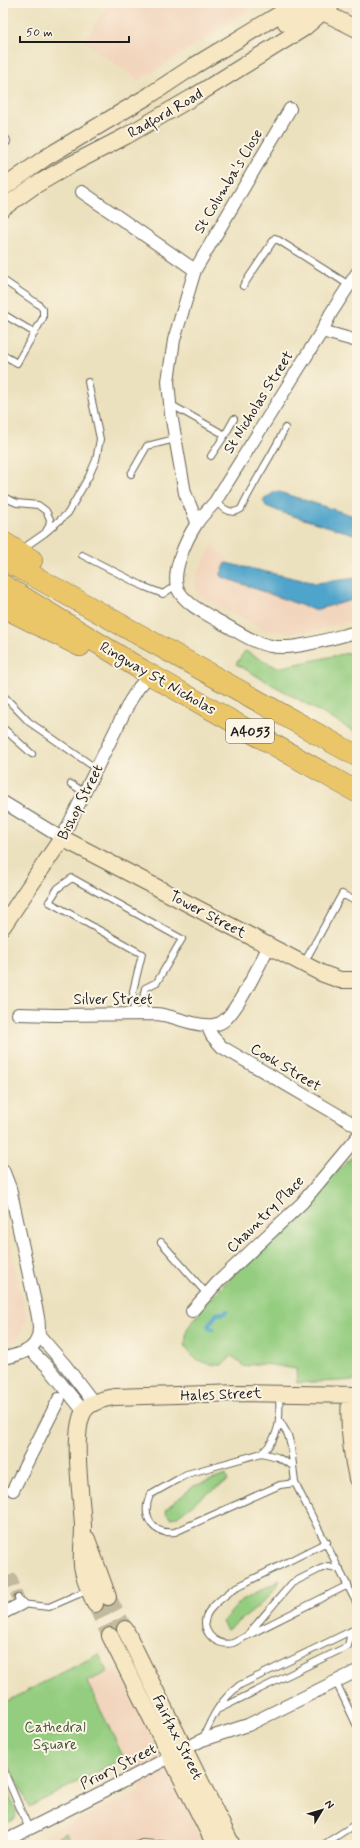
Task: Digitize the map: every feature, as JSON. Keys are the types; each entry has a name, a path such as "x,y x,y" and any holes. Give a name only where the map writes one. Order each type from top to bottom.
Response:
{"highway":[{"name":"Ringway St Nicholas","path":"8,550 183,659 357,756"},
{"name":"Ringway St Nicholas","path":"3,585 146,672 357,792"},
{"path":"3,607 105,658 146,672"}],"street":[{"name":"Radford Road","path":"3,188 46,158 298,3"},
{"name":"Radford Road","path":"194,66 234,53 303,13 317,9 329,8"},
{"name":"Radford Road","path":"3,208 34,186 70,165 173,110 304,28 329,8"},
{"path":"329,8 357,29"},
{"name":"St Columba's Close","path":"197,522 185,493 170,404 168,381 174,340 194,270 290,109"},
{"path":"82,192 194,270"},
{"name":"St Nicholas Street","path":"176,585 175,575 185,546 197,522 215,502 322,331 330,313 357,273"},
{"path":"322,331 357,341"},
{"path":"176,585 180,593 196,608 253,640 271,646 290,646 357,632"},
{"name":"Bishop Street","path":"3,926 62,838 146,672"},
{"path":"3,802 62,838"},
{"name":"Tower Street","path":"62,838 304,964 340,980 357,980"},
{"path":"207,1025 222,1022 234,1008 269,946"},
{"name":"Silver Street","path":"18,1014 168,1015 207,1025"},
{"name":"Cook Street","path":"207,1025 212,1036 222,1048 357,1126"},
{"name":"Chauntry Place","path":"192,1311 302,1203 357,1138"},
{"path":"3,1170 12,1194 38,1318 39,1335 36,1343 29,1349 21,1354 3,1358"},
{"path":"39,1335 65,1364 89,1407"},
{"path":"29,1349 89,1407"},
{"name":"Hales Street","path":"89,1407 114,1397 279,1393 355,1395"},
{"path":"355,1395 348,1416 357,1479"},
{"path":"13,1490 58,1399"},
{"path":"89,1407 78,1430 78,1445 83,1528 98,1597"},
{"path":"3,1613 20,1601"},
{"name":"Fairfax Street","path":"118,1632 178,1752 232,1845"},
{"name":"Priory Street","path":"3,1842 202,1740 248,1725 357,1672"},
{"name":"Fairfax Street","path":"178,1752 204,1829 215,1845"}],"lane":[{"path":"243,286 275,238 349,284"},
{"path":"3,280 43,309 43,318 17,363 3,355"},
{"path":"3,314 35,333"},
{"path":"8,550 45,533 68,513 96,460 100,439 88,382"},
{"path":"170,404 224,435"},
{"path":"211,456 234,419"},
{"path":"215,502 230,512 236,512 241,509 286,428"},
{"path":"131,474 147,446 175,439"},
{"path":"3,497 17,503 38,505 46,511 50,519 49,526 45,533"},
{"path":"82,555 145,587 163,594 176,585"},
{"path":"3,695 29,722 97,768"},
{"path":"3,728 32,754"},
{"path":"71,784 84,792"},
{"path":"72,878 182,939 158,982 145,988 139,1014 133,991 142,954 50,902 58,888 72,878"},
{"path":"304,964 342,894 357,902"},
{"path":"161,1242 208,1294"},
{"path":"279,1393 280,1421 273,1442 262,1453 187,1474 155,1491 150,1496 146,1504 146,1510 150,1522 156,1529 166,1533 175,1532 280,1485 295,1483"},
{"path":"280,1421 288,1435 292,1454 295,1483 327,1542 357,1604"},
{"path":"262,1453 277,1457 293,1466"},
{"path":"327,1542 235,1588 209,1611 205,1618 206,1627 210,1636 217,1642 225,1645 234,1643 348,1585"},
{"path":"248,1636 292,1583 320,1568 328,1566 340,1569"},
{"path":"20,1601 49,1607 98,1597"},
{"path":"216,1710 348,1646 354,1630"},
{"path":"202,1740 216,1710 228,1694 240,1686 354,1630"},
{"path":"336,1682 357,1726"},
{"path":"3,1769 29,1829"},
{"path":"323,1845 357,1823"},
{"path":"137,1845 142,1843 173,1845"}],"shaded area":[{"path":"109,3 259,3 139,81 84,41"},
{"path":"213,544 218,551 224,555 230,564 226,563 313,610 357,600 357,620 304,633 269,631 205,600 204,595 199,596 194,581 198,580 196,575"},
{"path":"3,1215 27,1318 17,1341 3,1341"},
{"path":"117,1668 205,1845 26,1845 141,1790 88,1682"}],"green space":[{"path":"245,651 278,668 357,651 357,733 236,664"},
{"path":"357,1153 357,1380 297,1383 296,1369 263,1364 245,1367 232,1356 222,1365 210,1364 200,1361 191,1355 185,1345 187,1329 208,1301 325,1182"},
{"path":"226,1475 228,1481 202,1497 176,1517 170,1518 166,1513 167,1508 194,1486"},
{"path":"280,1580 263,1602 227,1630 222,1622 242,1600"},
{"name":"Cathedral Square","path":"99,1654 107,1672 87,1682 124,1758 29,1807 3,1752 3,1703"},
{"path":"3,1780 16,1811 15,1819 5,1824 3,1822 7,1816 7,1810 3,1795"},
{"path":"66,1833 72,1845 42,1845"}],"water":[{"path":"276,491 357,517 357,535 283,513 266,506 263,500"},
{"path":"226,563 316,583 357,578 357,599 314,610 220,576"}],"waterway":[{"path":"213,1329 209,1328 208,1326 217,1314 227,1311"}],"tunnel":[{"path":"10,1575 18,1598"},
{"path":"108,1597 125,1629"},
{"path":"95,1604 110,1636"}]}
